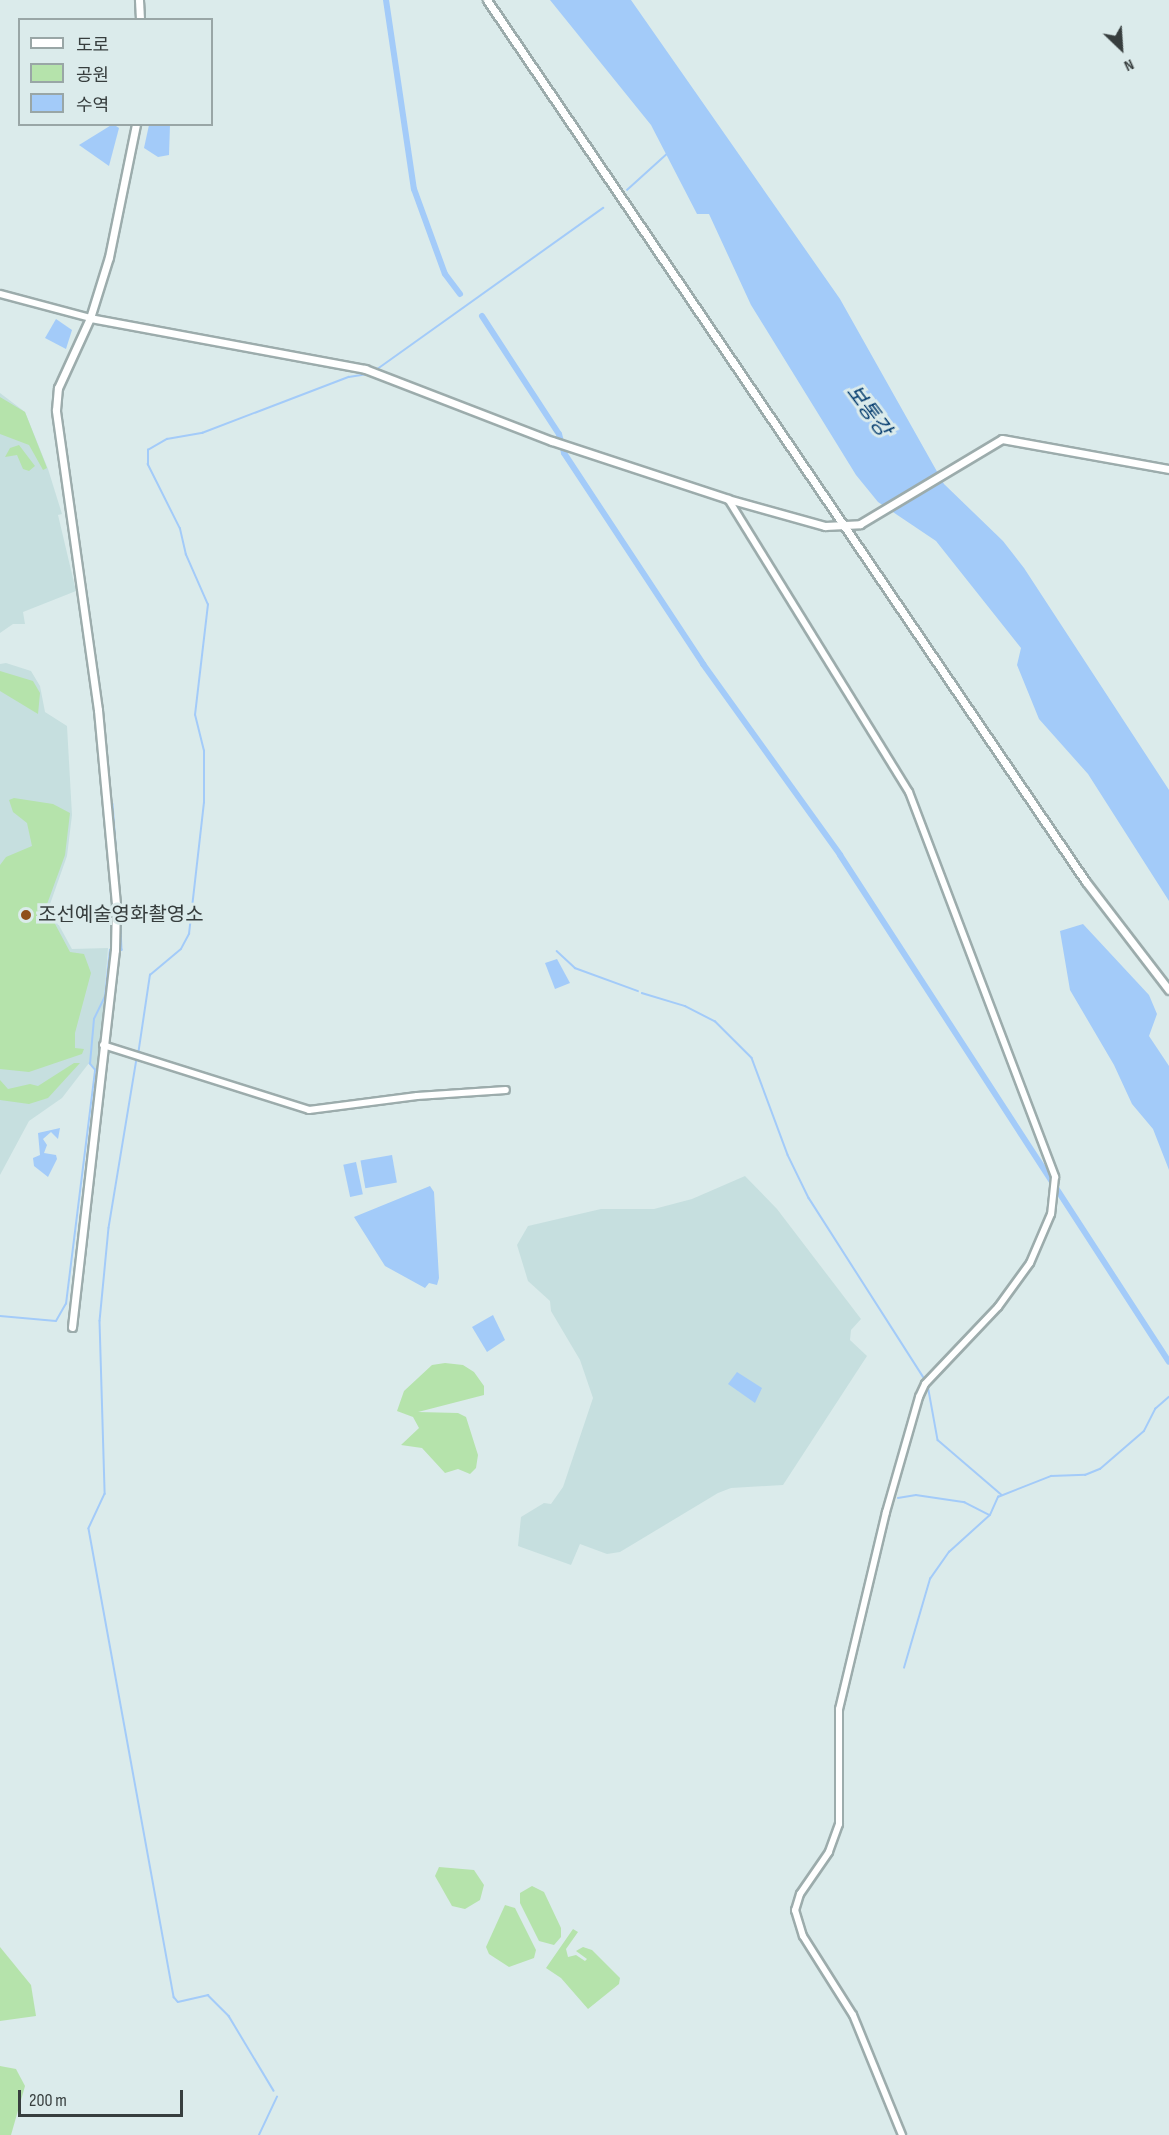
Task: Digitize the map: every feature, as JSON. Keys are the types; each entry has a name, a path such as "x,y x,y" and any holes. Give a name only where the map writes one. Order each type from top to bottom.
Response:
{"main road":[{"path":"139,0 140,18"},
{"path":"487,0 1086,882 1169,990"},
{"path":"72,1327 115,950 116,904 98,710 56,410 58,388 90,318 123,200 136,126"},
{"path":"90,318 364,369 379,377 552,441 728,499 845,528 860,525 1002,439 1169,469"}],"street":[{"path":"0,294 90,318"},
{"path":"728,499 909,792 1052,1166 1054,1182 1051,1214 1030,1263 998,1307 927,1382 886,1512 843,1692 839,1824 829,1852 800,1894 795,1910 803,1936 853,2015 902,2135"},
{"path":"103,1045 309,1110 417,1096 506,1090"}],"shaded area":[{"path":"0,393 25,412 48,469 62,514 58,515 76,591 23,612 25,624 13,624 0,633"},
{"name":"조선예술영화촬영소","path":"6,663 31,671 40,686 45,712 67,726 72,815 67,856 49,907 72,949 108,948 98,1073 89,1063 62,1098 29,1121 0,1175 0,664"},
{"path":"745,1176 777,1209 861,1319 851,1330 850,1340 867,1356 783,1485 731,1488 718,1493 620,1552 607,1554 580,1544 571,1565 518,1546 521,1517 544,1503 551,1504 563,1487 593,1398 580,1360 551,1311 550,1301 528,1281 517,1245 528,1226 601,1209 654,1209 692,1199"}],"green space":[{"path":"0,397 25,412 47,468 43,470 29,445 0,434"},
{"path":"19,445 35,466 29,471 23,469 17,455 5,457 10,448"},
{"path":"0,671 33,681 40,693 38,714 0,691"},
{"path":"14,798 53,804 70,813 65,855 46,907 70,952 84,954 91,973 75,1033 75,1048 84,1049 82,1054 29,1072 0,1069 0,865 6,857 32,846 27,823 13,812 9,800"},
{"path":"74,1063 80,1063 48,1098 29,1104 0,1100 0,1080 8,1089 30,1084 38,1086"},
{"path":"445,1363 463,1365 474,1372 484,1386 484,1395 418,1412 458,1413 466,1417 478,1455 476,1468 470,1474 458,1469 445,1473 422,1448 401,1445 419,1428 413,1417 397,1411 404,1391 432,1365"},
{"path":"439,1867 474,1870 484,1885 480,1900 465,1909 452,1906 435,1876"},
{"path":"532,1886 544,1892 561,1928 561,1937 554,1945 539,1941 520,1903 520,1893"},
{"path":"505,1905 515,1908 536,1950 534,1958 509,1967 489,1954 486,1947"},
{"path":"573,1929 578,1932 566,1949 568,1957 576,1955 585,1961 587,1959 576,1951 583,1947 592,1950 620,1978 619,1984 588,2009 561,1978 546,1968"},
{"path":"0,1947 31,1985 36,2016 0,2021"},
{"path":"0,2066 16,2069 25,2086 11,2135 0,2135"}],"water":[{"name":"보통강","path":"550,0 631,0 840,299 944,484 1003,541 1024,568 1169,790 1169,901 1088,774 1039,719 1017,665 1021,648 936,541 878,502 856,475 751,305 709,214 697,214 651,125"},
{"path":"110,126 119,128 109,166 79,145"},
{"path":"149,126 170,126 169,155 158,157 144,148"},
{"path":"56,319 72,330 66,349 45,338"},
{"path":"1083,924 1149,995 1157,1014 1149,1036 1169,1066 1169,1170 1153,1129 1132,1104 1114,1065 1070,990 1060,931"},
{"path":"557,959 570,983 555,989 545,963"},
{"path":"60,1128 58,1139 51,1132 43,1139 47,1145 44,1153 56,1155 57,1159 48,1177 34,1166 33,1158 40,1155 38,1133"},
{"path":"392,1155 397,1183 365,1188 360,1161"},
{"path":"356,1162 363,1194 350,1197 343,1165"},
{"path":"430,1186 434,1192 439,1278 437,1285 429,1283 425,1288 385,1266 354,1217"},
{"path":"493,1315 505,1340 487,1352 472,1327"},
{"path":"737,1372 762,1388 755,1403 728,1384"}],"waterway":[{"path":"386,0 414,189 445,274 460,294"},
{"path":"627,190 668,153"},
{"path":"376,370 603,208"},
{"path":"482,316 559,434 564,453 703,664 840,855 1169,1362"},
{"path":"138,1055 150,975 181,949 189,934 204,803 204,751 195,715 208,605 186,555 180,529 148,465 148,450 167,439 202,433 349,377 369,374"},
{"path":"113,804 122,950 118,950"},
{"path":"0,1316 56,1321 66,1304 95,1070 90,1064 94,1019 105,996 110,950 114,949"},
{"path":"557,951 575,968 638,991"},
{"path":"642,993 685,1006 715,1021 752,1058 788,1155 809,1198 926,1381"},
{"path":"137,1059 109,1228 100,1321 105,1494 89,1529 174,1997 178,2002 208,1995 229,2016 274,2091"},
{"path":"928,1385 938,1440 1002,1495"},
{"path":"904,1668 930,1579 949,1552 990,1515 998,1497 1051,1476 1085,1475 1100,1469 1144,1431 1155,1409 1169,1397"},
{"path":"898,1498 916,1495 964,1502 989,1515"},
{"path":"259,2135 277,2097"}],"place":[{"name":"조선예술영화촬영소","path":"26,915"}]}
